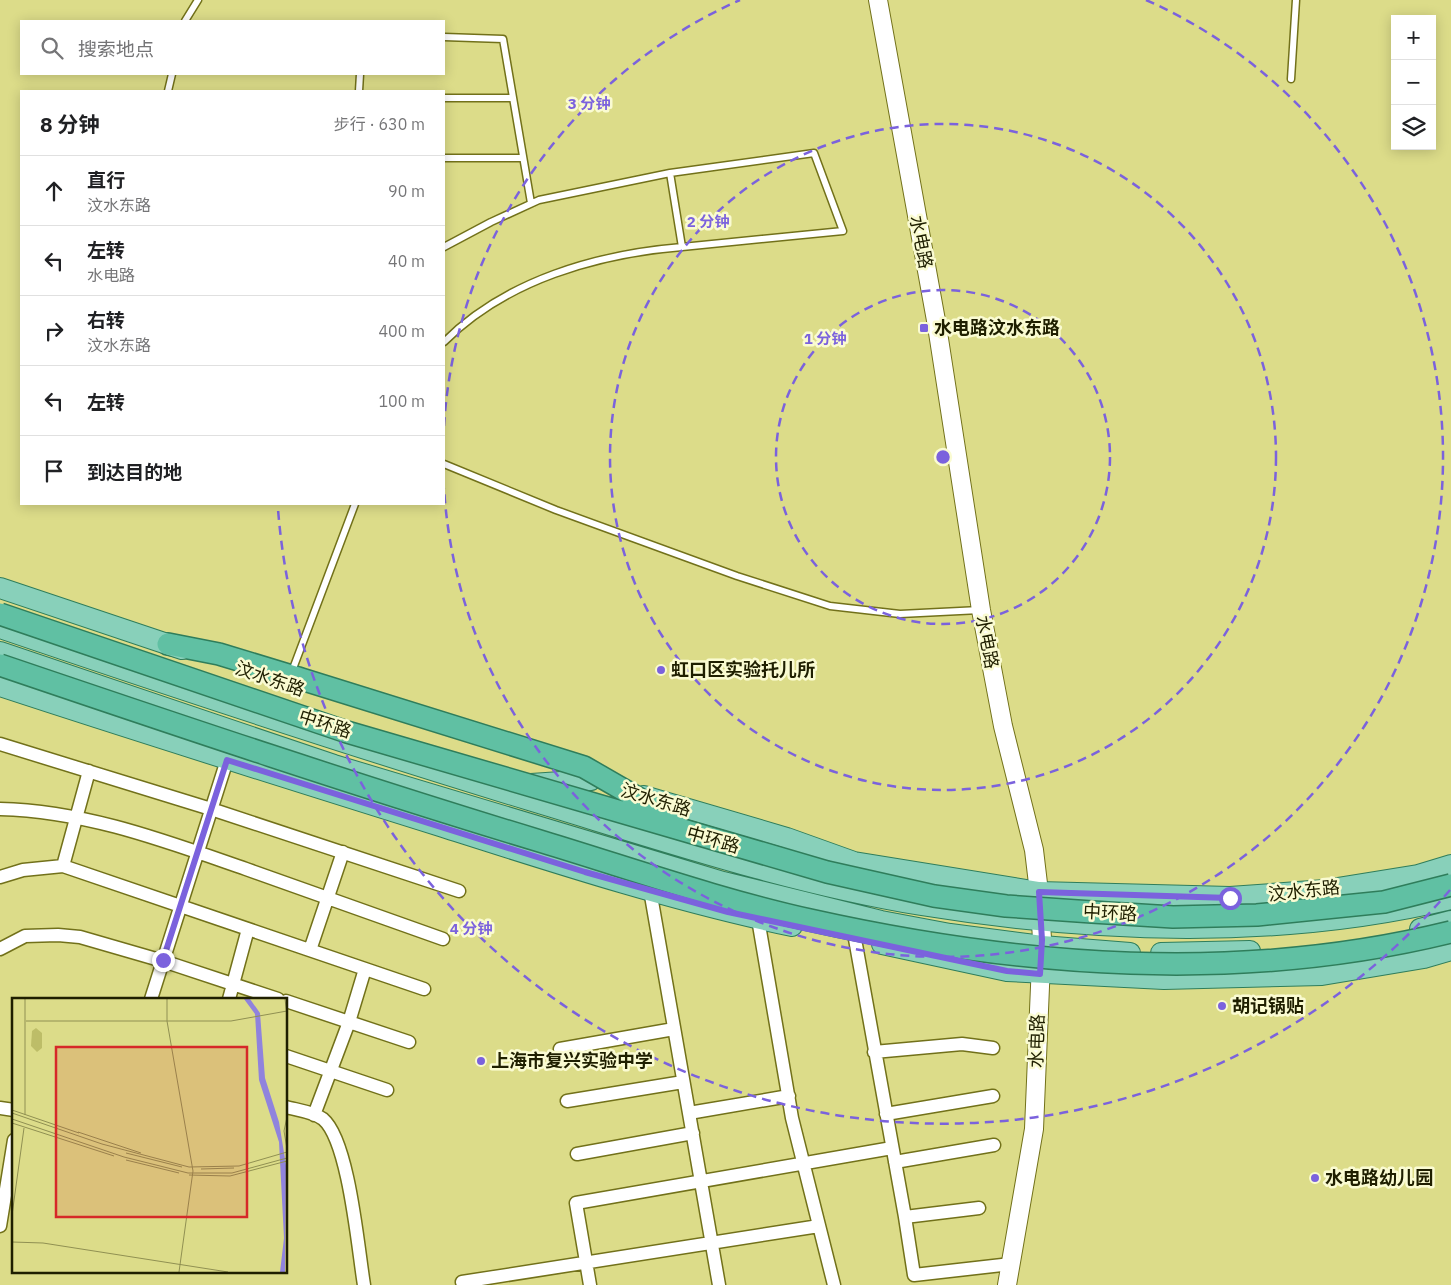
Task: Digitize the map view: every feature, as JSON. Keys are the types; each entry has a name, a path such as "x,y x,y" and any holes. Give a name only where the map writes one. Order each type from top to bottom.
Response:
{"highway":[{"name":"中环路","path":"0,614 347,732 827,872 934,896 1006,906 1092,912 1173,917 1257,916 1384,902 1451,885"},
{"path":"168,644 296,672 584,767 706,838"},
{"path":"0,665 326,774 692,888 808,919 921,942 1026,956 1150,965 1212,964 1274,961 1336,954 1416,941 1451,932"}],"main road":[{"name":"水电路","path":"878,0 937,326 981,610 1003,726 1034,850 1039,892 1042,946 1034,1129 1007,1285"},
{"name":"汶水东路","path":"0,588 317,695 786,838 854,862 1039,892 1230,898 1325,890 1418,875 1451,865"},
{"name":"汶水东路","path":"0,628 302,729 485,787 740,864 838,888 919,905 1040,920 1171,928 1224,928 1341,919 1417,907 1451,899"},
{"path":"0,652 196,719 476,809 723,882 798,902 950,934 1042,946 1137,954 1233,952 1305,948 1400,933 1451,921"},
{"path":"0,686 227,760 650,890 758,919 1007,971 1164,980 1322,975 1424,958 1451,950"},
{"path":"132,730 196,719"},
{"path":"485,787 591,780"},
{"path":"476,809 569,866"},
{"path":"786,838 838,888"},
{"path":"1341,919 1389,879"},
{"path":"1359,969 1400,933"}],"street":[{"path":"296,672 588,762 671,804"},
{"path":"0,744 211,808 459,891"},
{"path":"151,998 227,760"},
{"path":"62,866 89,771"},
{"path":"0,809 35,810 76,816 197,852 443,939"},
{"path":"310,950 343,852"},
{"path":"0,877 23,870 62,866 424,989"},
{"path":"650,890 719,1285"},
{"path":"758,919 789,1096 834,1285"},
{"path":"229,998 248,929"},
{"path":"0,949 25,936 58,935 80,937 163,960 275,998"},
{"path":"855,939 914,1275 1011,1264"},
{"path":"314,1116 349,1022 365,969"},
{"path":"288,1003 409,1042"},
{"path":"560,1049 674,1029"},
{"path":"874,1052 962,1044 993,1048"},
{"path":"288,1057 387,1090"},
{"path":"567,1101 683,1082"},
{"path":"689,1113 789,1096"},
{"path":"886,1114 993,1096"},
{"path":"288,1108 322,1118 333,1131 346,1173 364,1285"},
{"path":"577,1154 692,1133"},
{"path":"895,1162 994,1145"},
{"path":"590,1285 576,1203 892,1148"},
{"path":"0,1226 12,1152"},
{"path":"905,1217 979,1208"},
{"path":"462,1282 820,1226"}],"lane":[{"path":"186,20 198,0"},
{"path":"1290,79 1296,0"},
{"path":"445,37 503,39 531,203"},
{"path":"168,90 172,75"},
{"path":"359,90 360,75"},
{"path":"445,98 513,98"},
{"path":"445,247 531,203 670,173 814,154 843,231 682,247 594,260 548,277 501,299 454,331 445,341"},
{"path":"445,158 523,158"},
{"path":"670,173 682,247"},
{"path":"445,464 556,510 737,576 830,606 900,614 981,610"},
{"path":"296,672 354,505"}],"place":[{"name":"水电路汶水东路","path":"924,328"},
{"name":"虹口区实验托儿所","path":"661,670"},
{"name":"胡记锅贴","path":"1222,1006"},
{"name":"上海市复兴实验中学","path":"481,1061"},
{"name":"水电路幼儿园","path":"1315,1178"}],"route":[{"path":"163,960 227,760 585,872 728,912 1007,971 1040,974 1042,940 1039,892 1230,898"}]}
